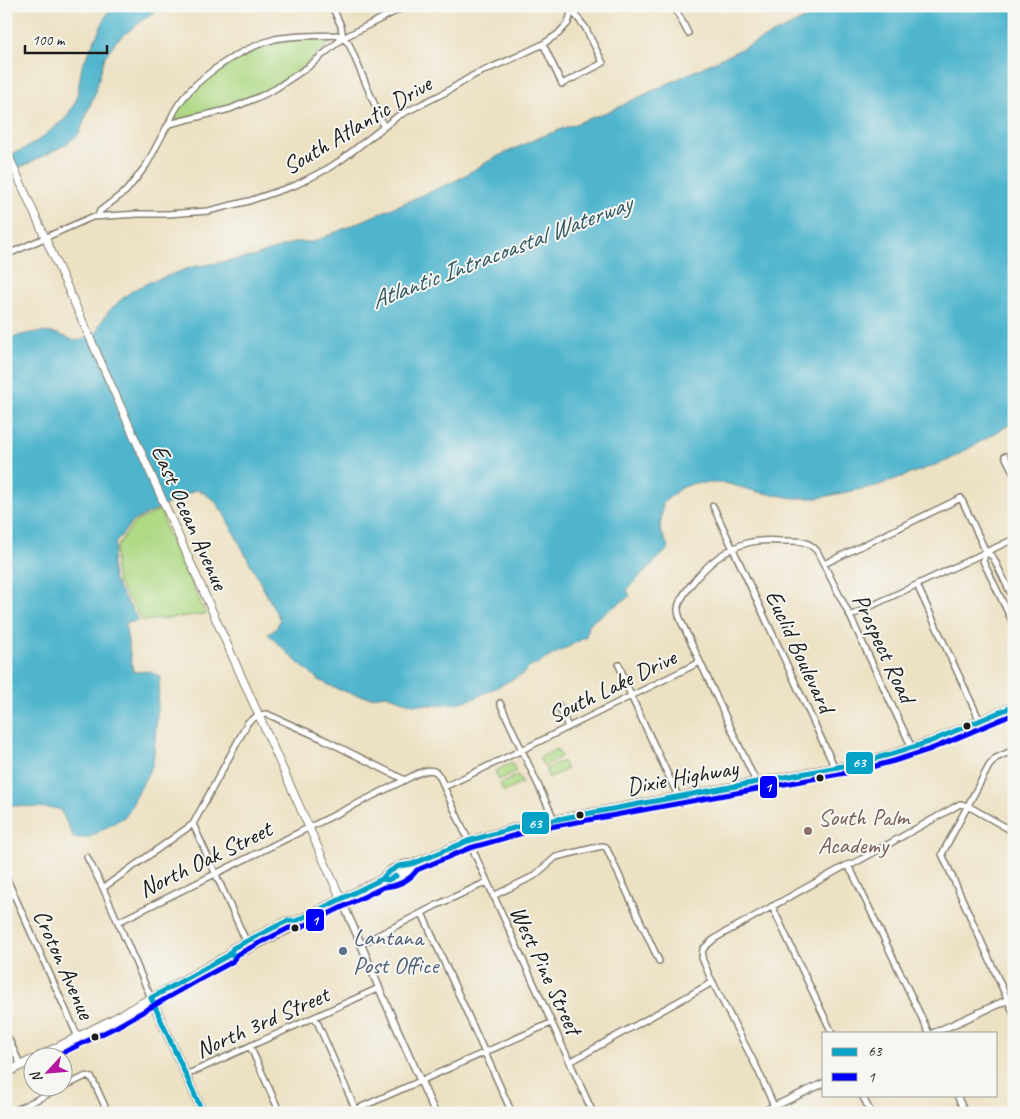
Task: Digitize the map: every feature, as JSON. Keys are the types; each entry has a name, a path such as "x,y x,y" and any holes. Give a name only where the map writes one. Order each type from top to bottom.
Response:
{"main road":[{"name":"East Ocean Avenue","path":"7,152 341,900"},
{"name":"Dixie Highway","path":"229,955 233,948 287,921 296,921 382,879 388,880 409,870 412,864 468,841 554,819 835,768 892,754 946,735 1014,706"},
{"name":"Dixie Highway","path":"61,1046 229,955 236,955 291,928 296,921"},
{"path":"151,998 203,1113"},
{"path":"6,1073 21,1066"}],"street":[{"path":"332,6 343,38"},
{"path":"169,124 230,109 260,96 308,67 343,38 406,6"},
{"path":"674,6 688,33"},
{"path":"543,44 562,84 603,63 585,26 573,9"},
{"name":"South Atlantic Drive","path":"6,255 92,217 208,211 256,199 296,185 341,160 398,116 446,92 474,75 543,44 565,27 573,9"},
{"path":"98,216 100,211 126,191 135,180 178,106 200,82 213,69 262,43 290,37 337,35 343,38 349,44 383,127"},
{"path":"1005,456 1014,474"},
{"path":"824,564 961,498 986,552 993,557 1014,600"},
{"name":"Euclid Boulevard","path":"713,506 835,768"},
{"path":"850,616 1014,539"},
{"name":"South Lake Drive","path":"444,786 522,750 700,662 681,621 678,609 684,594 700,572 712,560 747,543 762,540 798,541 810,543 824,564"},
{"path":"986,552 983,561 1014,625"},
{"name":"Prospect Road","path":"824,564 912,748"},
{"path":"917,585 980,721"},
{"path":"700,662 756,782"},
{"path":"619,665 631,696 678,796"},
{"path":"500,703 554,819"},
{"path":"559,706 568,727"},
{"path":"103,888 193,824 248,722 259,716 267,714 323,739 405,780"},
{"path":"1014,750 996,758 989,766 942,854 1010,998 1014,1014"},
{"name":"North Oak Street","path":"118,922 427,770 434,770 438,773 444,786"},
{"name":"West Pine Street","path":"444,786 592,1113"},
{"path":"775,1110 758,1070 702,958 703,949 713,940 772,906 960,804 968,806 1014,832"},
{"path":"193,824 246,941"},
{"path":"493,896 534,876 556,856 602,846 606,847 659,961"},
{"path":"87,857 103,888 151,998"},
{"path":"847,865 929,1032"},
{"name":"Croton Avenue","path":"6,877 78,1038"},
{"path":"361,944 487,882"},
{"path":"341,900 435,1113"},
{"path":"772,906 832,1032"},
{"path":"422,913 512,1113"},
{"path":"570,1062 713,982"},
{"name":"North 3rd Street","path":"186,1075 379,988"},
{"path":"936,1032 1010,998"},
{"path":"314,1017 357,1111"},
{"path":"348,1113 357,1111 420,1080 551,1023"},
{"path":"6,1033 21,1066"},
{"path":"250,1046 280,1113"},
{"path":"9,1113 86,1076 92,1078 108,1113"},
{"path":"760,1113 775,1110 822,1083"},
{"path":"862,1096 871,1113"},
{"path":"957,1096 965,1113"}],"green space":[{"path":"330,38 331,42 315,56 290,76 272,87 230,105 172,121 182,103 206,79 234,57 267,44 302,39"},
{"path":"160,510 165,528 206,614 143,621 117,582 115,568 116,549 135,522"},
{"path":"557,749 561,757 544,766 539,758"},
{"path":"563,761 567,769 549,778 545,769"},
{"path":"512,763 516,771 499,780 495,771"},
{"path":"518,775 522,783 504,792 500,784"}],"water":[{"path":"111,6 161,6 116,41 105,56 95,93 79,134 65,145 6,173 6,156 24,149 40,139 66,118 76,101 82,66"},
{"name":"Atlantic Intracoastal Waterway","path":"832,6 1014,6 1014,422 949,460 876,486 818,498 794,498 758,492 725,483 694,483 679,489 663,503 660,530 669,548 627,589 630,596 588,624 586,637 527,669 523,674 475,698 457,703 413,704 386,695 370,697 357,695 337,689 319,680 268,634 276,629 280,620 224,514 214,500 202,492 193,491 133,521 116,542 112,562 114,581 139,621 125,623 133,672 150,671 160,677 153,764 126,816 88,838 74,838 60,809 6,805 6,341 24,334 37,332 57,334 74,340 85,339 99,330 99,325 109,311 124,297 150,282 192,267 252,257 296,242 313,242 455,181 494,158 538,138 612,110"}],"transit line":[{"name":"63","path":"382,879 387,873 399,866 412,864 468,841 521,826 854,764 929,742 1014,706"},
{"name":"1","path":"72,1048 116,1027 232,962 238,954 289,928 299,928 384,887 402,882 417,870 470,848 555,826 856,771 931,749 1014,714"},
{"name":"63","path":"229,955 233,948 287,921 296,921 382,879 388,880 396,876"},
{"name":"63","path":"151,998 229,955 243,952"},
{"name":"63","path":"151,998 203,1113"}],"place":[{"name":"South Palm Academy","path":"808,831"},
{"name":"Lantana Post Office","path":"343,951"}]}
